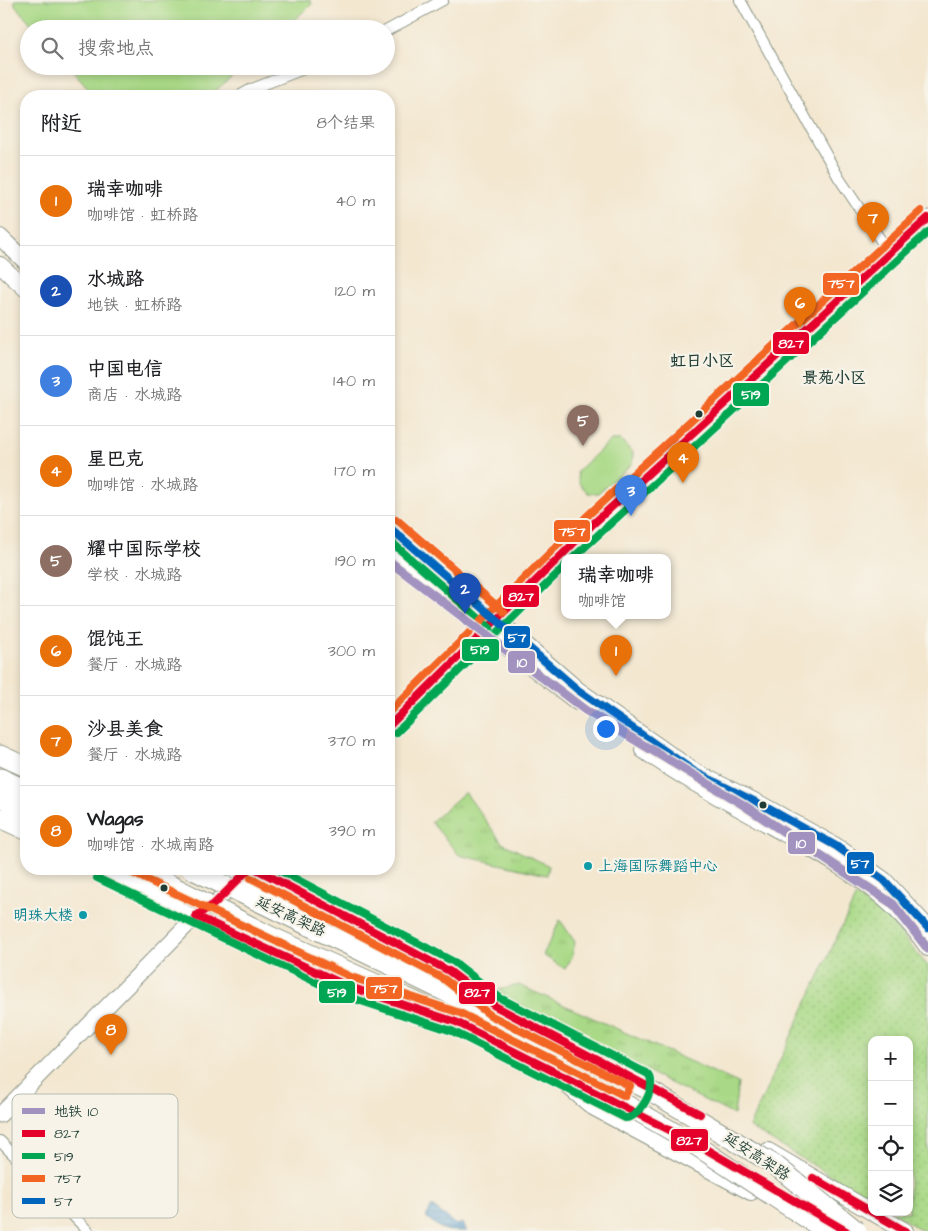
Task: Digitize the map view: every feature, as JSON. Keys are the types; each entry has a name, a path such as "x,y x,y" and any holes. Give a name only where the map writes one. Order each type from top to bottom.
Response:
{"highway":[{"path":"0,755 20,764"},
{"path":"0,778 20,787"},
{"path":"0,797 20,807"},
{"path":"0,819 20,825"},
{"path":"119,875 270,936"},
{"name":"延安高架路","path":"152,875 270,936 471,1027 624,1104 712,1156 825,1231"},
{"name":"延安高架路","path":"204,875 647,1088 775,1165 857,1231"},
{"path":"247,875 421,978"}],"main road":[{"path":"0,237 20,256"},
{"path":"0,265 20,283"},
{"path":"395,533 492,626 572,699 677,774 840,864 868,883 920,936 928,948"},
{"path":"395,554 578,690 695,772 762,804 836,846 884,880 928,928"},
{"path":"0,747 20,757"},
{"path":"0,764 20,773"},
{"path":"0,804 20,822"},
{"path":"113,875 196,916 347,986 456,1022"},
{"path":"153,875 456,1022 629,1109 775,1188 846,1231"},
{"path":"248,875 643,1082 868,1210"},
{"path":"267,875 448,971 495,1006"},
{"path":"546,1068 593,1107 825,1231"},
{"path":"629,1109 643,1082"},
{"path":"879,1216 905,1231"}],"street":[{"path":"395,26 443,0"},
{"path":"740,0 838,178 890,254"},
{"path":"250,90 288,75"},
{"path":"564,554 594,524 928,218"},
{"path":"395,720 561,557"},
{"path":"21,1094 196,916 214,904 239,875"},
{"path":"0,1115 12,1103"},
{"path":"0,1141 12,1153"},
{"path":"75,1218 88,1231"}],"green space":[{"path":"15,0 310,0 312,4 294,20 28,20 15,5"},
{"path":"77,75 233,75 217,90 90,90"},
{"path":"611,440 621,440 633,453 632,464 598,493 588,493 579,483 577,472"},
{"path":"465,792 502,843 549,866 547,875 459,855 431,822"},
{"path":"856,896 888,919 928,966 928,1231 923,1231 898,1216 913,1216 913,1036 868,1036 868,1198 749,1127"},
{"path":"560,920 575,942 572,957 565,969 543,955"},
{"path":"519,985 738,1083 734,1115 490,992"}],"water":[{"path":"432,1206 457,1225 462,1223 467,1231 448,1230 436,1225 426,1217"}],"metro line":[{"name":"10","path":"395,566 585,710 742,804 893,904 928,949"}],"transit line":[{"name":"757","path":"395,706 586,517 921,211"},
{"name":"827","path":"563,554 593,524 928,218"},
{"name":"519","path":"577,554 928,232"},
{"name":"757","path":"396,519 504,612"},
{"name":"57","path":"395,532 578,690 695,772 762,805 836,846 884,880 928,928"},
{"name":"519","path":"395,545 490,628"},
{"name":"827","path":"395,720 561,556"},
{"name":"519","path":"396,733 561,570"},
{"name":"757","path":"137,875 351,977 460,1013 625,1096 630,1086 490,1015 444,979 251,878"},
{"name":"827","path":"196,916 214,904 243,875"},
{"name":"827","path":"267,875 449,971 495,1006 700,1114"},
{"name":"519","path":"97,878 343,995 452,1031 625,1118 630,1117 641,1108 651,1085 651,1079 648,1074 500,998 454,962 288,875"},
{"name":"827","path":"196,916 347,986 456,1022 697,1144 846,1231"},
{"name":"827","path":"813,1178 868,1210"},
{"name":"827","path":"879,1216 905,1231"}],"place":[{"name":"沙县美食","path":"873,243"},
{"name":"馄饨王","path":"800,328"},
{"name":"耀中国际学校","path":"583,446"},
{"name":"星巴克","path":"683,483"},
{"name":"中国电信","path":"631,516"},
{"name":"水城路","path":"465,614"},
{"name":"瑞幸咖啡","path":"616,676"},
{"name":"上海国际舞蹈中心","path":"588,866"},
{"name":"明珠大楼","path":"83,915"},
{"name":"Wagas","path":"111,1055"}],"district":[{"name":"虹日小区","path":"702,360"},
{"name":"景苑小区","path":"834,377"}]}
